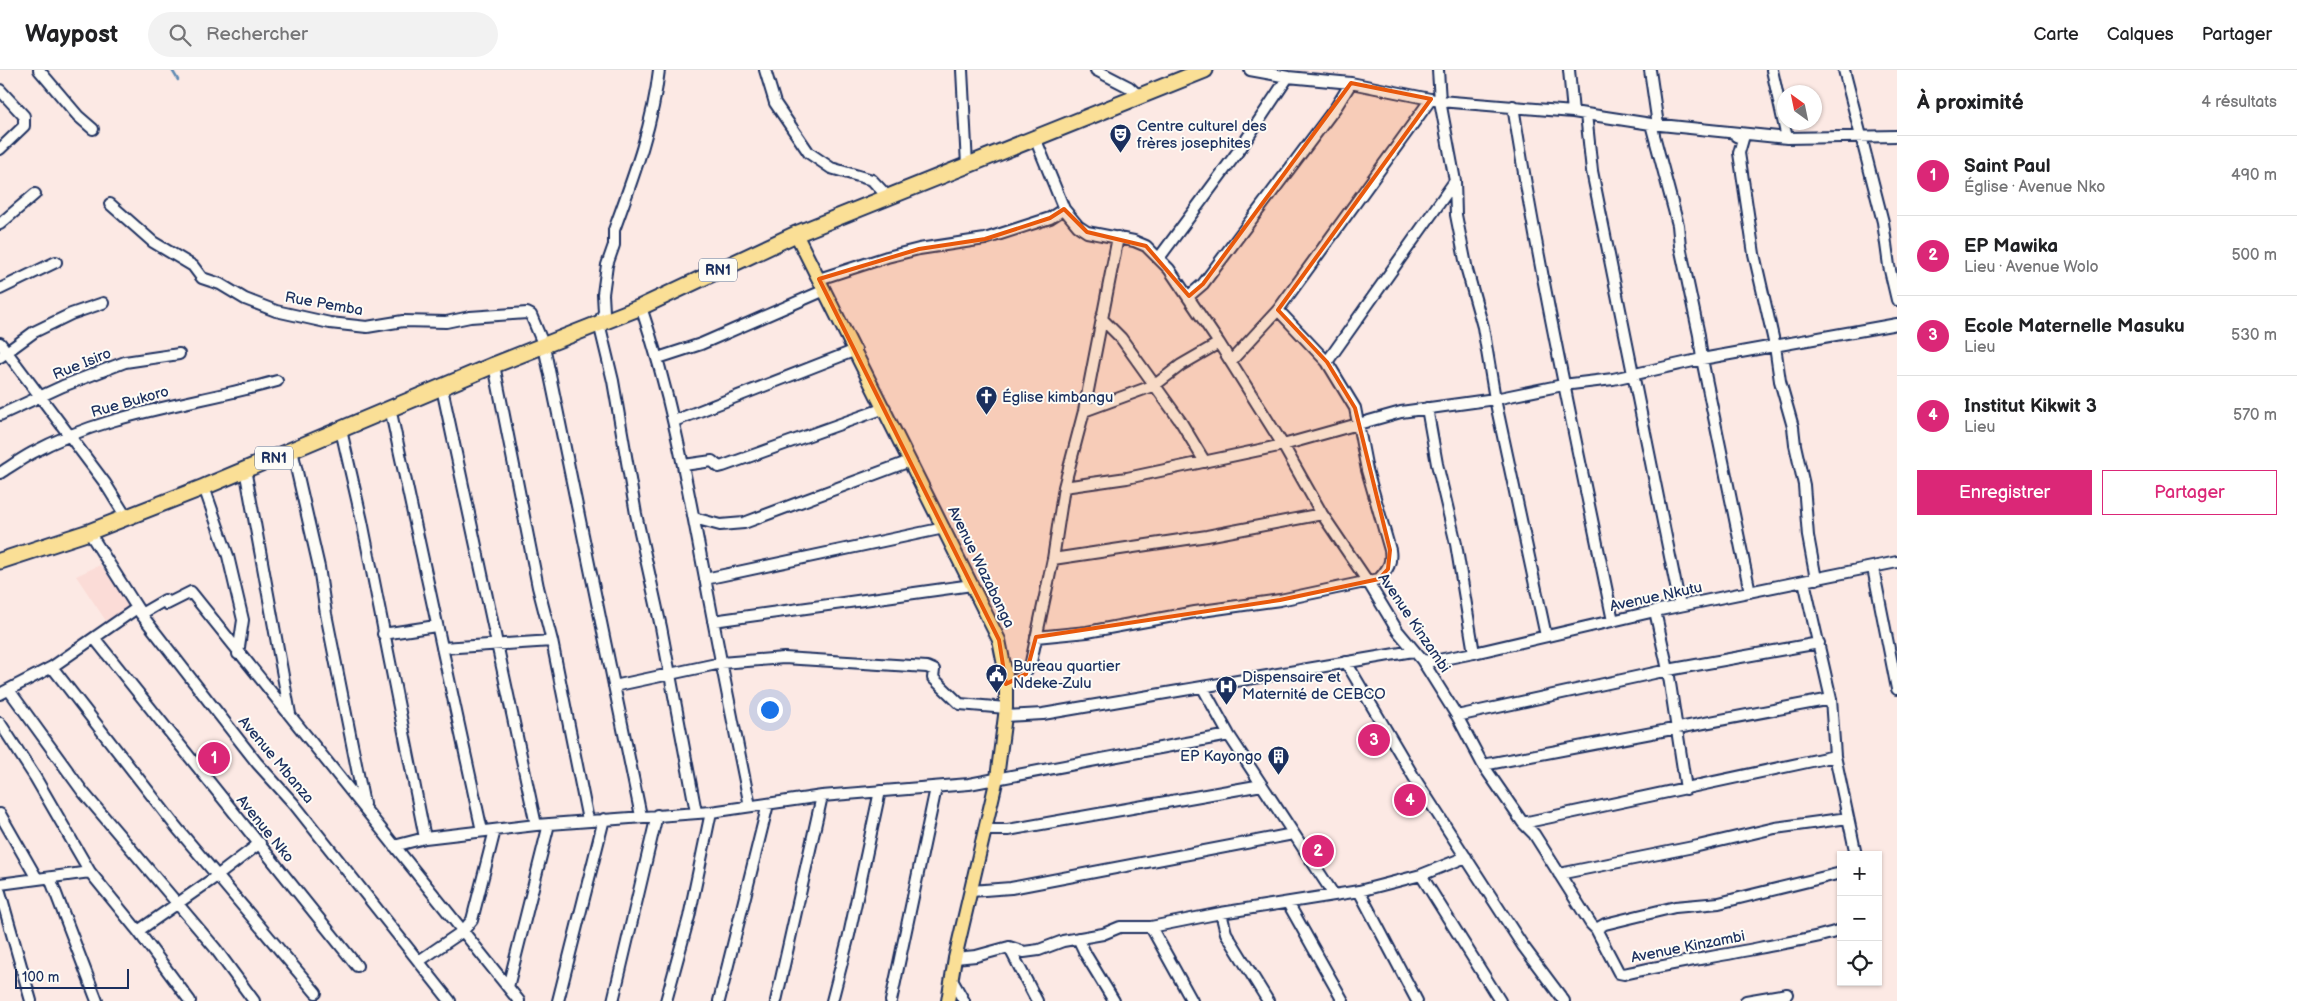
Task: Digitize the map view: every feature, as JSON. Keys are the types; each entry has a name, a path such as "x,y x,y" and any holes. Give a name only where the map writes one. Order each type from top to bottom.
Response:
{"highway":[{"name":"RN1","path":"0,561 89,532 246,470 494,365 641,307 796,234 1205,70"}],"main road":[{"name":"Avenue Wazabanga","path":"796,234 856,350 999,640 1006,684 1005,712 997,778 955,958 948,1001"}],"street":[{"path":"39,70 78,116 93,129"},
{"path":"659,70 655,99 647,132 614,230 614,245 607,265 603,294 604,312 599,323 613,381 636,514 670,672 696,812"},
{"path":"765,70 775,104 809,153 831,168 872,180 888,197"},
{"path":"962,70 967,165"},
{"path":"1096,70 1111,73 1140,97"},
{"path":"1250,70 1288,77 1351,83 1436,100 1573,112 1655,124 1787,138 1897,136"},
{"path":"1438,70 1436,100 1455,181 1456,215 1467,270 1483,327 1496,399 1546,636"},
{"path":"1569,70 1573,112"},
{"path":"1650,70 1655,124 1678,226 1680,246 1699,335 1702,359 1750,592"},
{"path":"1772,70 1787,138"},
{"path":"1844,70 1882,222 1897,300"},
{"path":"1159,258 1242,146 1288,77"},
{"path":"1189,296 1203,284 1336,108 1351,83"},
{"path":"0,90 24,116 25,121 24,126 0,149"},
{"path":"1231,361 1278,310 1436,100"},
{"path":"1513,106 1525,184 1563,385 1613,621"},
{"path":"1586,114 1592,171 1680,606"},
{"path":"1735,132 1736,136 1743,139 1739,153 1753,245 1775,346 1780,381 1793,427 1804,486 1808,536 1816,579"},
{"name":"Avenue Kinzambi","path":"1035,138 1064,209 1078,226 1086,232 1118,237 1146,246 1159,258 1189,296 1283,446 1322,514 1368,582 1397,630 1422,660 1457,716 1483,765 1523,823 1534,834 1596,930 1619,973 1624,974 1674,963 1703,960 1816,938 1837,931"},
{"path":"1327,362 1455,181"},
{"path":"0,224 35,194"},
{"name":"Rue Pemba","path":"110,204 152,242 193,266 202,278 220,284 245,299 276,311 330,323 367,327 403,321 446,322 470,317 527,313 534,319 544,346"},
{"path":"819,279 911,251 985,239 1050,218 1064,209"},
{"path":"1006,684 1018,681 1026,674 1036,637 1053,559 1064,487 1084,411 1118,237"},
{"path":"0,289 56,262"},
{"path":"658,358 701,344 825,290"},
{"path":"3,354 34,332 71,314 104,302"},
{"path":"641,307 658,358 684,465 750,806"},
{"path":"1036,637 1087,632 1195,612 1280,600 1379,580 1388,569 1391,560 1390,550 1367,470 1355,408 1327,362 1278,310"},
{"path":"1101,318 1121,338 1205,462"},
{"path":"1064,487 1127,478 1283,446 1359,426 1368,421 1401,412 1496,399 1563,385 1613,379 1632,373 1702,359 1897,324"},
{"path":"0,343 3,354 41,397 105,483 126,517"},
{"path":"1084,411 1154,385 1181,365 1219,343"},
{"path":"544,346 641,816"},
{"path":"674,421 856,350"},
{"name":"Rue Isiro","path":"0,415 63,386 125,362 179,354"},
{"path":"494,365 538,587 552,641 588,820"},
{"name":"Rue Bukoro","path":"0,473 33,452 69,436 156,410 277,381"},
{"path":"442,388 536,825"},
{"path":"390,408 482,831"},
{"path":"684,465 712,461 719,467 723,466 884,408"},
{"path":"1427,408 1437,464 1456,544 1474,652"},
{"path":"341,430 362,521 425,838"},
{"path":"292,450 319,567 326,614 365,807"},
{"path":"694,518 720,525 744,523 910,461"},
{"path":"246,470 290,716"},
{"path":"204,487 228,556 243,620 238,654"},
{"path":"1053,559 1207,536 1322,514"},
{"path":"705,579 944,528"},
{"name":"Avenue Mbanza","path":"89,532 139,611 257,763 294,804 450,1001"},
{"name":"Avenue Nkutu","path":"1422,660 1433,661 1655,611 1897,562"},
{"path":"1873,568 1897,689"},
{"path":"1804,581 1831,698 1836,756 1855,851"},
{"path":"713,622 972,585"},
{"path":"254,1001 215,948 83,792 5,692 52,667 139,611 164,600 167,604 191,592 238,654 365,807 394,846 519,1001"},
{"path":"1655,611 1668,670 1686,789"},
{"path":"383,634 436,626"},
{"name":"Avenue Nko","path":"95,639 357,966"},
{"path":"442,648 552,641"},
{"path":"1457,716 1668,670 1819,643"},
{"path":"614,686 670,672 721,663 784,658 927,667 934,670 933,678 960,704 1005,712 1042,714 1413,651"},
{"path":"1346,662 1415,779 1524,946 1564,1001"},
{"path":"52,667 217,876 316,994"},
{"path":"1203,688 1229,735 1292,834 1334,895"},
{"path":"1483,765 1831,698"},
{"path":"0,723 35,777 90,872 138,931 190,1001"},
{"path":"394,846 425,838 536,825 711,812 822,796 936,788 991,781 997,778 1229,735"},
{"path":"1523,823 1836,756"},
{"path":"985,830 1008,830 1262,786"},
{"path":"890,1001 936,788"},
{"path":"832,1001 849,935 880,791"},
{"path":"776,1001 822,796"},
{"path":"719,1001 768,804"},
{"path":"666,1001 689,917 711,812"},
{"path":"0,814 36,877"},
{"path":"613,1001 657,815"},
{"path":"1559,874 1775,828 1848,818"},
{"path":"558,1001 604,819"},
{"path":"508,986 548,824"},
{"path":"419,961 463,931 472,920 496,830"},
{"path":"971,891 1011,888 1292,834"},
{"path":"138,931 178,905 260,843"},
{"path":"955,958 976,956 1009,947 1024,952 1078,938 1103,934 1120,927 1151,927 1221,912 1359,891 1421,875 1466,857"},
{"path":"0,884 36,877 50,878 90,872"},
{"path":"1596,930 1605,924 1675,907 1719,903 1837,874"},
{"path":"1421,875 1500,1001"},
{"path":"50,878 97,1001"},
{"path":"1359,891 1417,1001"},
{"path":"0,892 31,1001"},
{"path":"1288,903 1343,1001"},
{"path":"1221,912 1226,933 1268,1001"},
{"path":"1151,927 1192,1001"},
{"path":"1078,938 1114,1001"},
{"path":"1009,947 1038,1001"},
{"path":"952,980 964,1001"},
{"path":"1746,1001 1787,994 1784,1001"}],"highlighted area":[{"path":"1351,83 1431,99 1278,310 1327,362 1355,408 1390,550 1388,569 1379,579 1280,600 1036,637 1026,674 1006,684 999,640 819,279 919,249 985,239 1050,218 1064,209 1087,232 1146,246 1189,296 1203,284"}],"shaded area":[{"path":"100,565 132,605 106,621 76,576"}],"waterway":[{"path":"172,70 178,80"}],"place":[{"name":"Centre culturel des frères josephites","path":"1121,154"},
{"name":"Église kimbangu","path":"986,416"},
{"name":"Bureau quartier Ndeke-Zulu","path":"997,694"},
{"name":"Dispensaire et Maternité de CEBCO","path":"1226,705"},
{"name":"Ecole Maternelle Masuku","path":"1374,740"},
{"name":"Saint Paul","path":"214,758"},
{"name":"EP Kayongo","path":"1278,775"},
{"name":"Institut Kikwit 3","path":"1410,800"},
{"name":"EP Mawika","path":"1318,851"}]}
